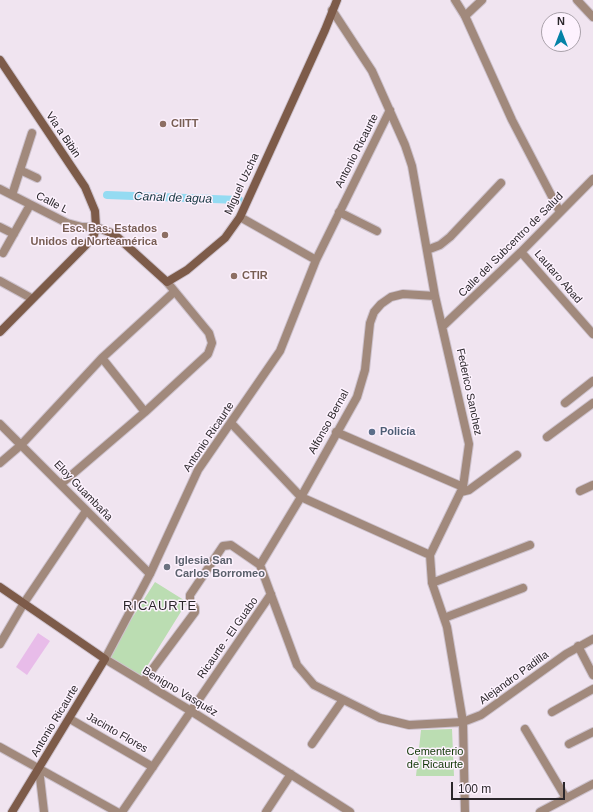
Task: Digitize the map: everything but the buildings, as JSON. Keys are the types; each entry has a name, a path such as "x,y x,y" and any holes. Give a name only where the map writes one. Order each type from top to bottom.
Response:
{"main road":[{"name":"Miguel Uzcha","path":"167,282 188,270 234,228 325,30 337,0"},
{"name":"Via a Bibin","path":"0,60 85,187 95,211 96,227"},
{"path":"0,332 31,298 86,245 94,235 96,227 114,234 167,282"},
{"name":"Benigno Vasquéz","path":"0,587 105,659"},
{"name":"Antonio Ricaurte","path":"12,812 70,719 105,659"}],"street":[{"path":"455,0 465,16 512,120 560,212"},
{"path":"465,16 482,0"},
{"path":"577,0 593,17"},
{"name":"Federico Sanchez","path":"332,10 372,71 384,95 412,166 435,296 469,444 462,490 430,555"},
{"name":"Antonio Ricaurte","path":"105,659 150,574 198,470 280,351 316,260 390,110"},
{"path":"12,195 32,133"},
{"path":"20,170 37,178"},
{"name":"Calle del Subcentro de Salud","path":"443,326 521,252 593,178"},
{"path":"427,250 440,245 450,236 501,183"},
{"name":"Calle L","path":"0,190 67,223 82,227 96,227"},
{"path":"3,253 30,205"},
{"path":"339,212 377,231"},
{"path":"240,217 316,260"},
{"path":"0,227 14,234"},
{"name":"Lautaro Abad","path":"521,252 593,334"},
{"path":"0,281 31,298"},
{"path":"61,484 145,412 208,354 212,343 209,333 167,282"},
{"path":"0,463 21,444 102,358 174,292"},
{"name":"Alfonso Bernal","path":"260,565 301,498 336,432 357,397 362,384 370,323 374,312 381,304 391,297 403,294 435,296"},
{"path":"102,358 145,412"},
{"path":"565,403 593,381"},
{"path":"547,437 593,403"},
{"path":"231,423 301,498 430,555 432,583 444,618 463,722 465,812"},
{"name":"Eloy Guambaña","path":"0,424 150,574"},
{"path":"336,432 462,490 469,490 517,456"},
{"path":"580,491 593,485"},
{"path":"0,644 24,603 86,511"},
{"path":"143,682 195,612 195,608 190,601 190,595 223,546 231,545 260,565 271,594"},
{"path":"432,583 530,545"},
{"path":"444,618 523,588"},
{"name":"Alejandro Padilla","path":"271,594 296,665 314,685 342,701 380,718 408,725 463,722 481,715 578,646 593,639"},
{"name":"Ricaurte - El Guabo","path":"122,812 271,594"},
{"path":"578,646 593,675"},
{"name":"Benigno Vasquéz","path":"105,659 191,711 350,812"},
{"path":"552,712 593,689"},
{"path":"312,744 342,701"},
{"name":"Jacinto Flores","path":"70,719 153,766"},
{"path":"525,729 566,798"},
{"path":"569,744 593,732"},
{"path":"0,747 117,812"},
{"path":"39,769 44,812"},
{"path":"266,812 291,774"},
{"path":"540,812 593,784"}],"green space":[{"path":"155,582 187,602 141,676 108,656"},
{"name":"Cementerio de Ricaurte","path":"452,729 454,776 416,776 421,730"}],"waterway":[{"name":"Canal de agua","path":"107,195 239,200"}],"place":[{"name":"CIITT","path":"163,124"},
{"name":"Esc. Bas. Estados Unidos de Norteamérica","path":"165,235"},
{"name":"CTIR","path":"234,276"},
{"name":"Policía","path":"372,432"},
{"name":"Iglesia San Carlos Borromeo","path":"167,567"}],"district":[{"name":"RICAURTE","path":"160,606"}]}
